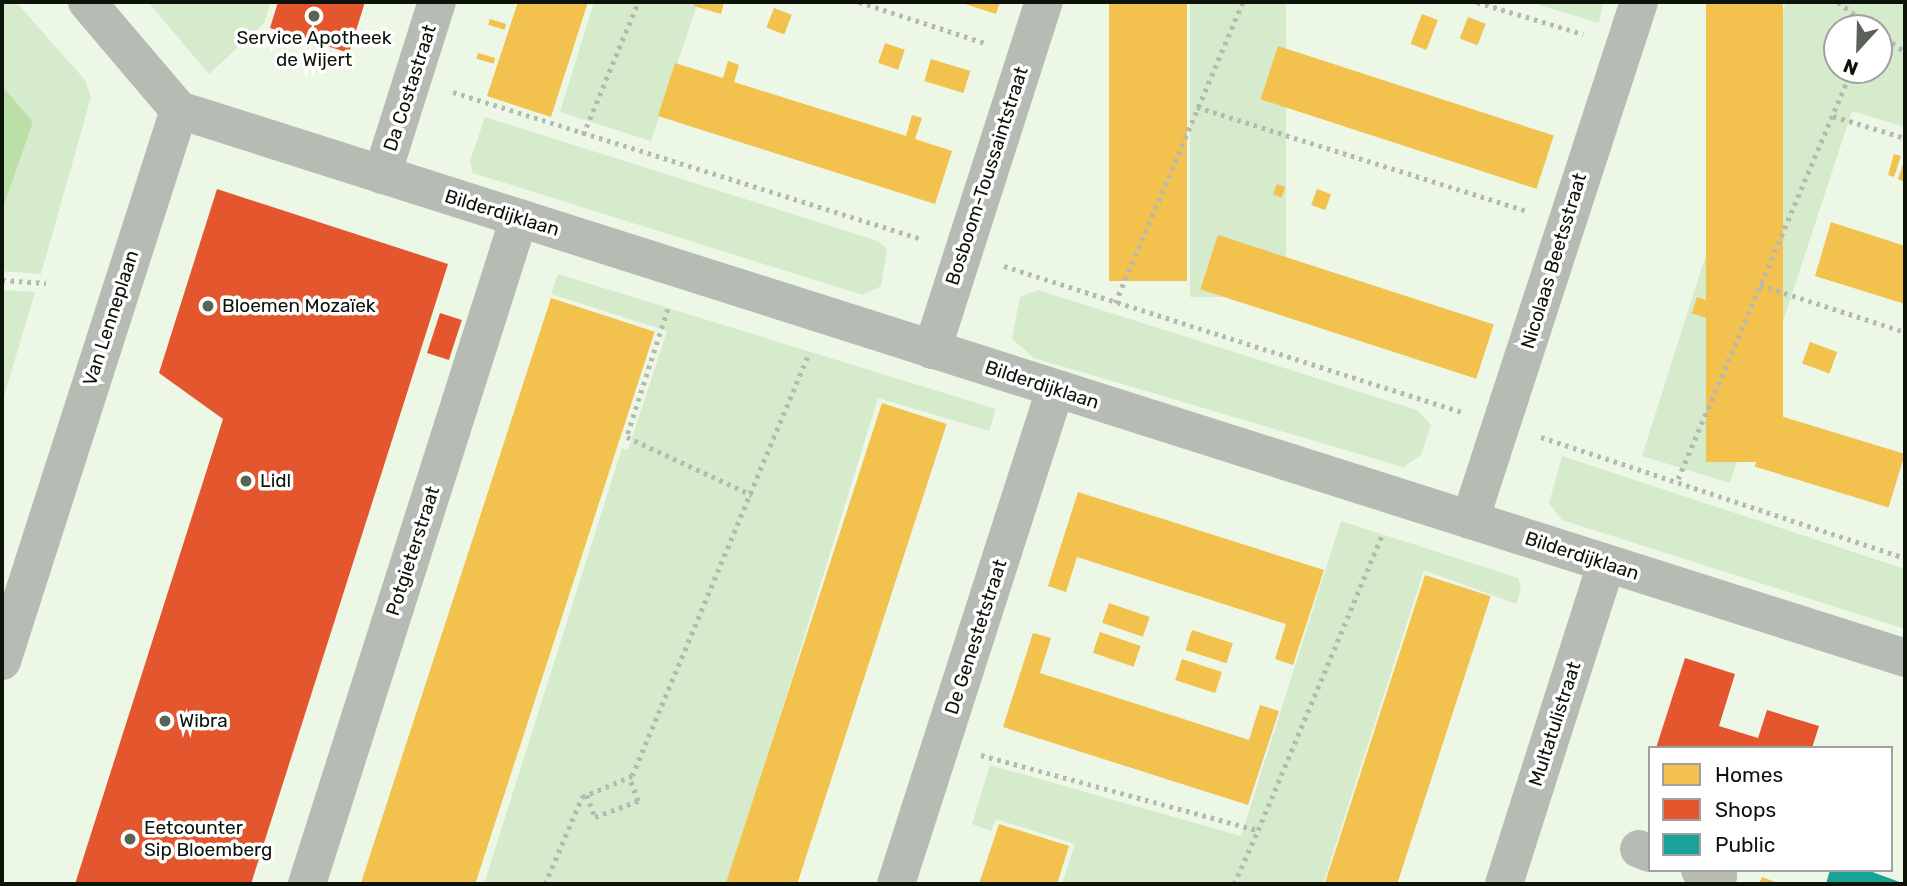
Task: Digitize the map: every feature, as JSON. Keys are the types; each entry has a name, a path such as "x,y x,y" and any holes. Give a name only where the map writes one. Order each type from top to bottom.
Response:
{"street":[{"path":"87,2 179,110"},
{"name":"Da Costastraat","path":"382,175 438,2"},
{"name":"Bosboom-Toussaintstraat","path":"932,350 1044,2"},
{"name":"Nicolaas Beetsstraat","path":"1470,520 1639,2"},
{"name":"Bilderdijklaan","path":"179,110 1905,658"},
{"name":"Van Lenneplaan","path":"2,661 179,110"},
{"name":"Potgieterstraat","path":"307,884 519,218"},
{"name":"De Genestetstraat","path":"896,884 1055,390"},
{"name":"Multatulistraat","path":"1504,884 1606,564"},
{"path":"1706,872 1718,876 1716,884"}],"path":[{"path":"583,135 638,2"},
{"path":"859,2 1026,56"},
{"path":"1115,303 1243,2"},
{"path":"1477,2 1624,47"},
{"path":"1838,2 1854,14"},
{"path":"413,78 583,135 1678,479 1905,558"},
{"path":"1678,479 1846,84"},
{"path":"1197,107 1565,223"},
{"path":"1833,116 1905,138"},
{"path":"681,270 627,437 752,495"},
{"path":"2,280 46,283"},
{"path":"1760,285 1905,332"},
{"path":"545,884 582,797 629,778 752,495 824,315"},
{"path":"1234,884 1398,498"},
{"path":"940,744 1258,830"},
{"path":"587,795 595,817 638,801 629,778"}],"shaded area":[{"path":"2,2 16,2 85,80 91,97 41,274 2,271 2,211 33,122 2,86"},
{"path":"148,2 271,2 264,23 209,74"},
{"path":"594,2 698,2 651,141 560,112"},
{"path":"1190,2 1286,2 1286,297 1190,297"},
{"path":"1529,2 1603,2 1599,23"},
{"path":"1786,2 1905,2 1905,127 1852,111 1730,483 1642,456"},
{"path":"2,86 33,122 2,211"},
{"path":"485,117 878,241 887,249 881,286 863,295 473,173 470,161"},
{"path":"558,274 996,409 989,431 878,398 728,884 484,884 622,448 628,450 667,331 551,294"},
{"path":"2,290 35,292 2,403"},
{"path":"1038,290 1417,410 1431,425 1421,455 1403,467 1034,358 1012,339 1020,297"},
{"path":"1562,456 1905,569 1905,629 1562,520 1549,503"},
{"path":"1341,521 1518,578 1521,589 1516,604 1424,570 1323,884 1062,884 1075,844 996,819 991,831 972,824 990,765 1241,836"}],"building: Homes":[{"path":"518,2 588,2 551,117 487,96"},
{"path":"695,2 724,2 721,14 694,6"},
{"path":"959,2 1000,2 996,14"},
{"path":"1109,2 1187,2 1187,281 1109,281"},
{"path":"1706,2 1783,2 1783,462 1706,462"},
{"path":"774,8 792,15 784,34 766,28"},
{"path":"1422,14 1438,20 1426,50 1411,44"},
{"path":"1468,17 1486,24 1477,45 1460,38"},
{"path":"490,19 506,24 505,30 488,25"},
{"path":"885,43 905,50 898,70 878,63"},
{"path":"1278,46 1554,136 1537,189 1261,99"},
{"path":"478,53 495,58 494,64 476,59"},
{"path":"931,59 970,71 963,93 924,81"},
{"path":"728,61 739,65 734,82 906,136 912,115 922,118 915,139 952,151 935,204 658,116 675,63 723,78"},
{"path":"1894,154 1901,156 1894,177 1888,175"},
{"path":"1905,158 1905,182 1898,179"},
{"path":"1277,184 1285,187 1281,197 1273,194"},
{"path":"1744,185 1756,190 1750,205 1738,200"},
{"path":"1317,189 1331,194 1325,210 1311,205"},
{"path":"1732,201 1748,207 1740,227 1724,221"},
{"path":"1831,222 1905,246 1905,304 1815,276"},
{"path":"1218,235 1494,325 1476,379 1200,289"},
{"path":"1697,297 1716,303 1711,319 1692,313"},
{"path":"551,298 655,332 475,884 361,883"},
{"path":"1810,342 1837,352 1829,374 1802,364"},
{"path":"882,403 947,424 797,884 726,882"},
{"path":"1771,413 1905,454 1889,507 1755,467"},
{"path":"1078,492 1324,570 1293,665 1275,659 1286,624 1077,557 1066,592 1048,586"},
{"path":"1425,575 1491,596 1397,884 1325,883"},
{"path":"1109,603 1150,617 1143,637 1102,623"},
{"path":"1192,630 1233,643 1226,663 1186,650"},
{"path":"1100,632 1141,646 1133,667 1093,653"},
{"path":"1033,633 1051,638 1040,673 1249,740 1260,705 1279,711 1248,805 1003,727"},
{"path":"1182,659 1222,672 1215,693 1175,680"},
{"path":"999,824 1069,846 1057,884 979,884"},
{"path":"1762,877 1781,884 1759,884"}],"building: Shops":[{"path":"278,2 365,2 349,53 270,28"},
{"path":"217,189 448,264 251,884 75,884 223,419 159,373"},
{"path":"440,313 462,320 449,360 427,353"},
{"path":"1685,658 1735,674 1719,726 1758,738 1767,710 1819,726 1813,746 1657,746"}],"building: Public":[{"path":"1829,872 1872,872 1905,884 1826,884"}],"place":[{"name":"Service Apotheek de Wijert","path":"314,16"},
{"name":"Bloemen Mozaïek","path":"208,306"},
{"name":"Lidl","path":"246,481"},
{"name":"Wibra","path":"165,721"},
{"name":"Eetcounter Sip Bloemberg","path":"130,839"}]}
